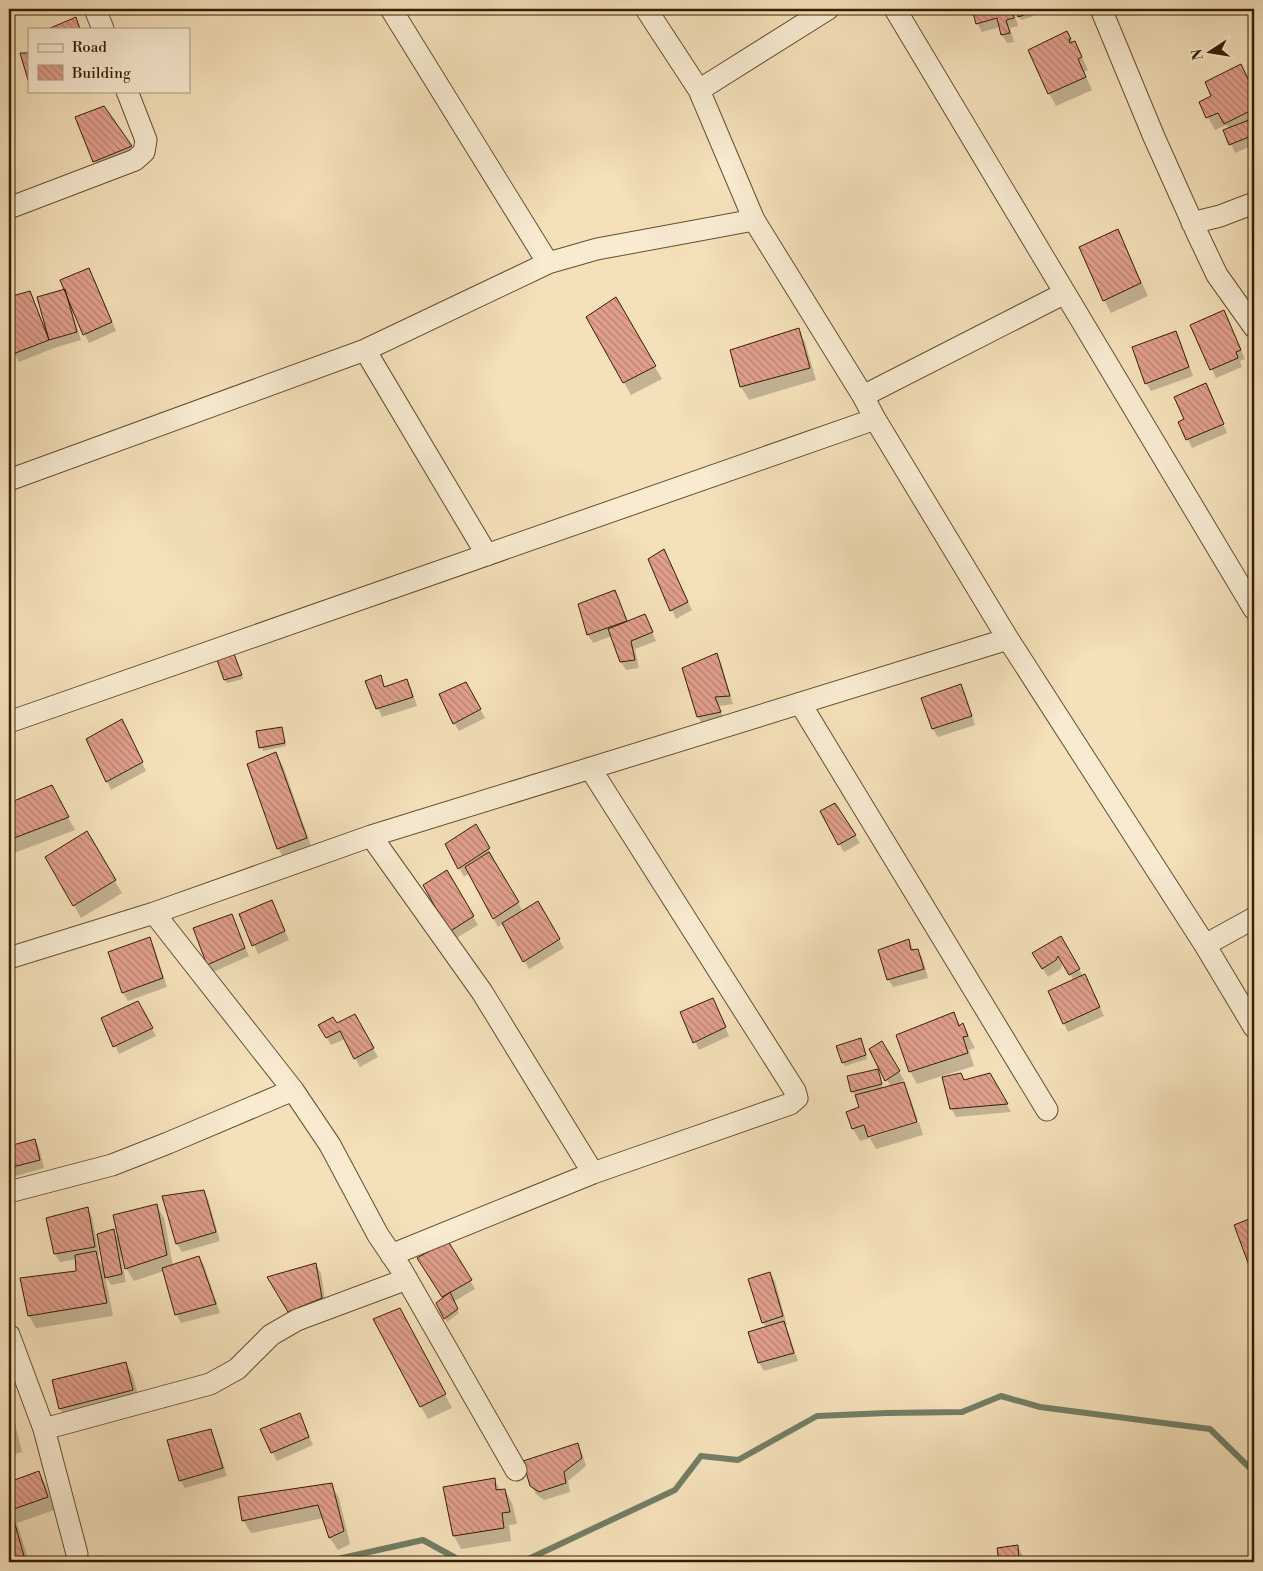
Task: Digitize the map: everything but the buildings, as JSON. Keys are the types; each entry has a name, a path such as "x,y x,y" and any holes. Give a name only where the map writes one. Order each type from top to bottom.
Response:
{"street":[{"path":"95,9 103,28"},
{"path":"391,9 548,263"},
{"path":"646,9 699,90 754,220 863,396 1008,639 1205,944 1254,1027"},
{"path":"699,90 828,9"},
{"path":"895,9 1254,609"},
{"path":"1101,9 1154,137 1217,275 1254,327"},
{"path":"9,208 135,160 144,152 146,140 127,92"},
{"path":"1192,223 1220,216 1254,203"},
{"path":"9,480 365,350 548,263 597,249 754,220"},
{"path":"863,396 1065,294"},
{"path":"365,350 487,555"},
{"path":"9,722 875,419"},
{"path":"9,958 154,913 371,836 1008,639"},
{"path":"800,703 1047,1110"},
{"path":"391,1255 593,1173 790,1104 797,1098 795,1091 590,768"},
{"path":"371,836 482,992 593,1173"},
{"path":"154,913 293,1090 330,1145 378,1235 407,1279 516,1470"},
{"path":"1205,944 1254,918"},
{"path":"9,1192 112,1165 293,1090"},
{"path":"44,1429 210,1384 237,1368 271,1335 297,1320 407,1279"},
{"path":"9,1335 44,1429 77,1554"}],"waterway":[{"path":"522,1562 675,1490 701,1456 738,1460 817,1416 962,1412 1001,1396 1040,1407 1210,1429 1254,1472"},
{"path":"324,1562 423,1540 463,1562"}]}
